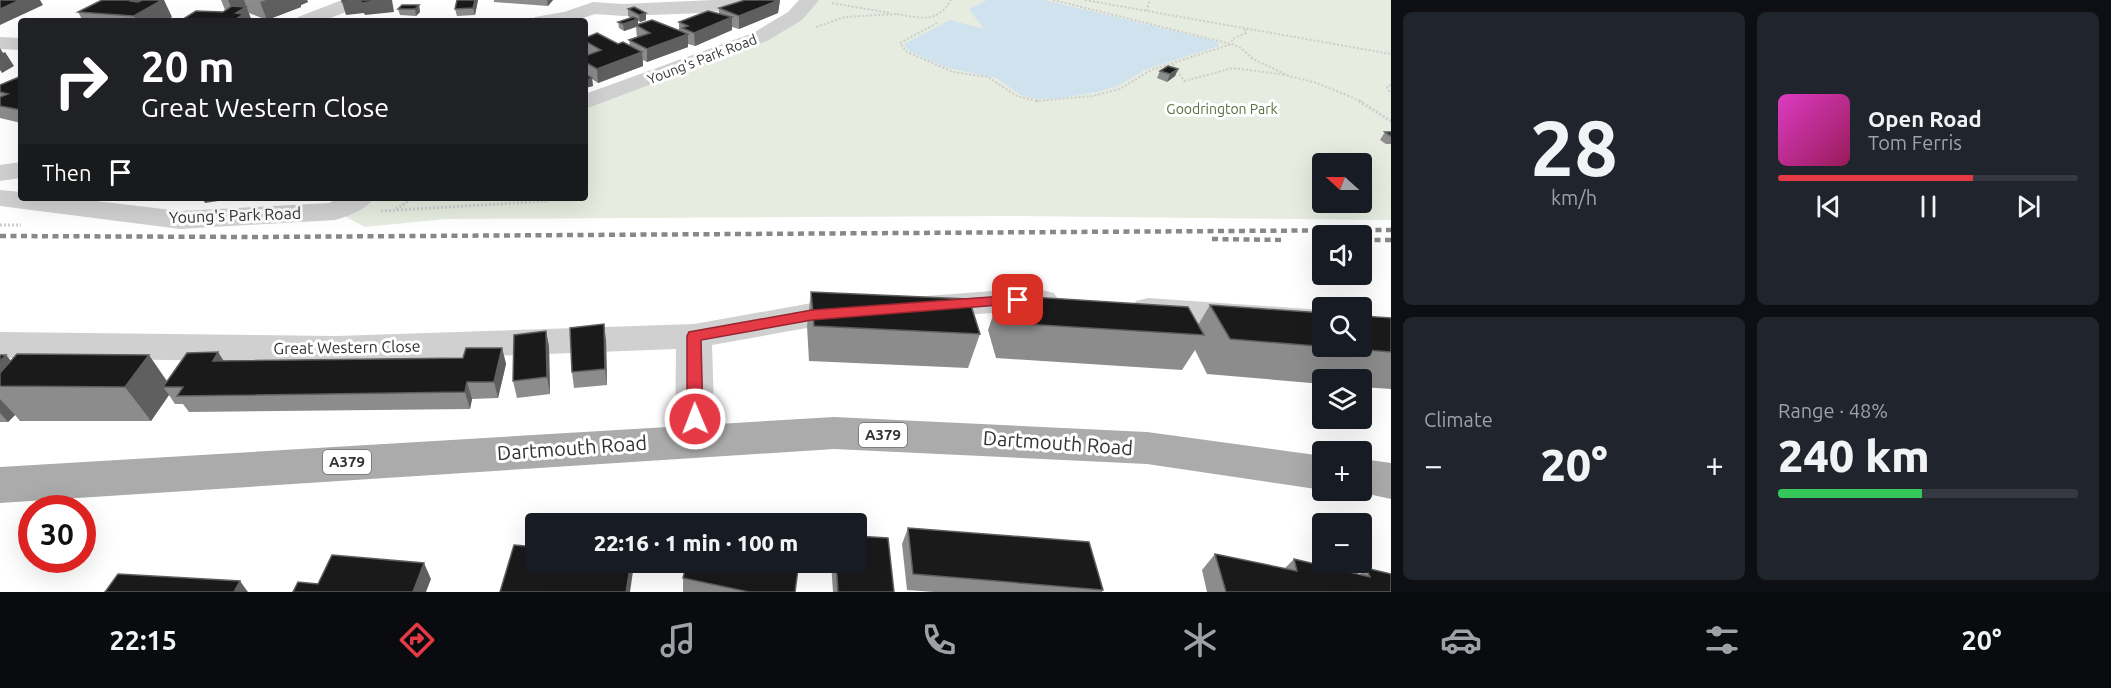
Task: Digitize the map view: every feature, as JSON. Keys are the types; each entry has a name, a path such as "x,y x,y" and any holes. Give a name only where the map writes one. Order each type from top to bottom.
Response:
{"main road":[{"name":"Dartmouth Road","path":"0,484 834,433 1147,448 1312,471"},
{"path":"1372,478 1391,481"}],"street":[{"path":"313,18 359,0"},
{"path":"560,18 600,4 623,10 703,7 763,0"},
{"name":"Young's Park Road","path":"588,101 760,37 819,1"},
{"path":"0,43 18,44"},
{"path":"0,174 18,171"},
{"name":"Young's Park Road","path":"7,200 180,220 335,211 354,201"},
{"name":"Great Western Close","path":"0,345 336,349 694,336 812,315 1018,300 1076,304"},
{"path":"1122,308 1312,321"},
{"path":"694,336 695,440"}],"path":[{"path":"921,17 942,13 950,0"},
{"path":"1053,0 1232,44 1241,48 1253,59 1289,76"},
{"path":"1085,0 1391,54"},
{"path":"1146,11 1150,0"},
{"path":"819,1 921,17 937,23 900,43 907,52 953,72 988,77 1027,100 1062,101 1092,96 1120,88 1151,70 1232,44"},
{"path":"1232,44 1232,39 1246,33 1245,29"},
{"path":"1173,64 1184,81 1195,80 1232,68 1289,76 1317,83 1355,99 1391,121"},
{"path":"1391,85 1387,87 1391,94"},
{"path":"395,209 408,201"},
{"path":"335,211 348,218 395,209 548,201"}],"green space":[{"name":"Goodrington Park","path":"810,0 1391,0 1391,220 1010,216 445,219 365,227 335,211 354,201 588,201 588,101 760,37"}],"water":[{"path":"987,0 1044,0 1216,41 1219,46 1141,71 1115,87 1062,98 1036,99 1021,95 996,78 944,67 909,51 904,44 950,20 984,29 969,9"}],"building":[{"path":"0,0 20,0 0,9"},
{"path":"102,0 138,2 162,0 134,16 78,12"},
{"path":"361,0 383,0 361,3"},
{"path":"457,0 475,0 473,8 455,9"},
{"path":"745,0 779,0 739,16 719,8"},
{"path":"402,5 419,5 415,9 398,9"},
{"path":"232,6 246,7 236,13 244,14 238,18 185,18 196,11 223,12"},
{"path":"634,7 646,13 639,15 628,9"},
{"path":"708,11 732,17 694,33 682,28 688,26 679,22"},
{"path":"633,17 638,19 623,24 618,22"},
{"path":"652,20 688,34 647,49 629,40 650,33 636,25"},
{"path":"597,33 618,44 623,42 642,52 597,69 588,64 588,55 601,50 588,43 588,37"},
{"path":"1168,66 1178,69 1170,74 1160,71"},
{"path":"18,77 18,109 0,106 0,97 8,94 0,92 0,85"},
{"path":"811,292 969,299 980,334 814,326"},
{"path":"1000,295 1188,307 1204,335 1009,323"},
{"path":"1210,305 1312,312 1312,346 1230,339"},
{"path":"1372,317 1391,318 1391,352 1372,350"},
{"path":"604,324 605,369 572,372 570,328"},
{"path":"546,331 547,377 513,381 514,335"},
{"path":"466,348 502,348 494,382 467,382 465,392 177,396 183,387 163,387 187,353 218,352 213,361 463,358"},
{"path":"17,354 149,355 125,387 0,386 0,373"},
{"path":"908,528 1089,542 1103,590 913,574"},
{"path":"867,537 888,538 894,592 838,592 837,573 867,573"},
{"path":"514,545 525,546 525,573 629,573 626,592 500,592"},
{"path":"1215,554 1297,571 1294,559 1312,563 1312,573 1353,573 1370,577 1368,573 1372,573 1372,569 1391,574 1391,592 1226,592"},
{"path":"332,555 424,563 413,592 293,592 298,582 318,584"},
{"path":"684,573 798,573 795,592 749,592 683,578"},
{"path":"118,574 240,581 234,592 105,592"}],"railway":[{"path":"0,236 254,237 1391,230"},
{"path":"1212,239 1284,240"},
{"path":"1372,240 1391,240"}],"route":[{"path":"695,419 694,336 812,315 1018,300"}]}
